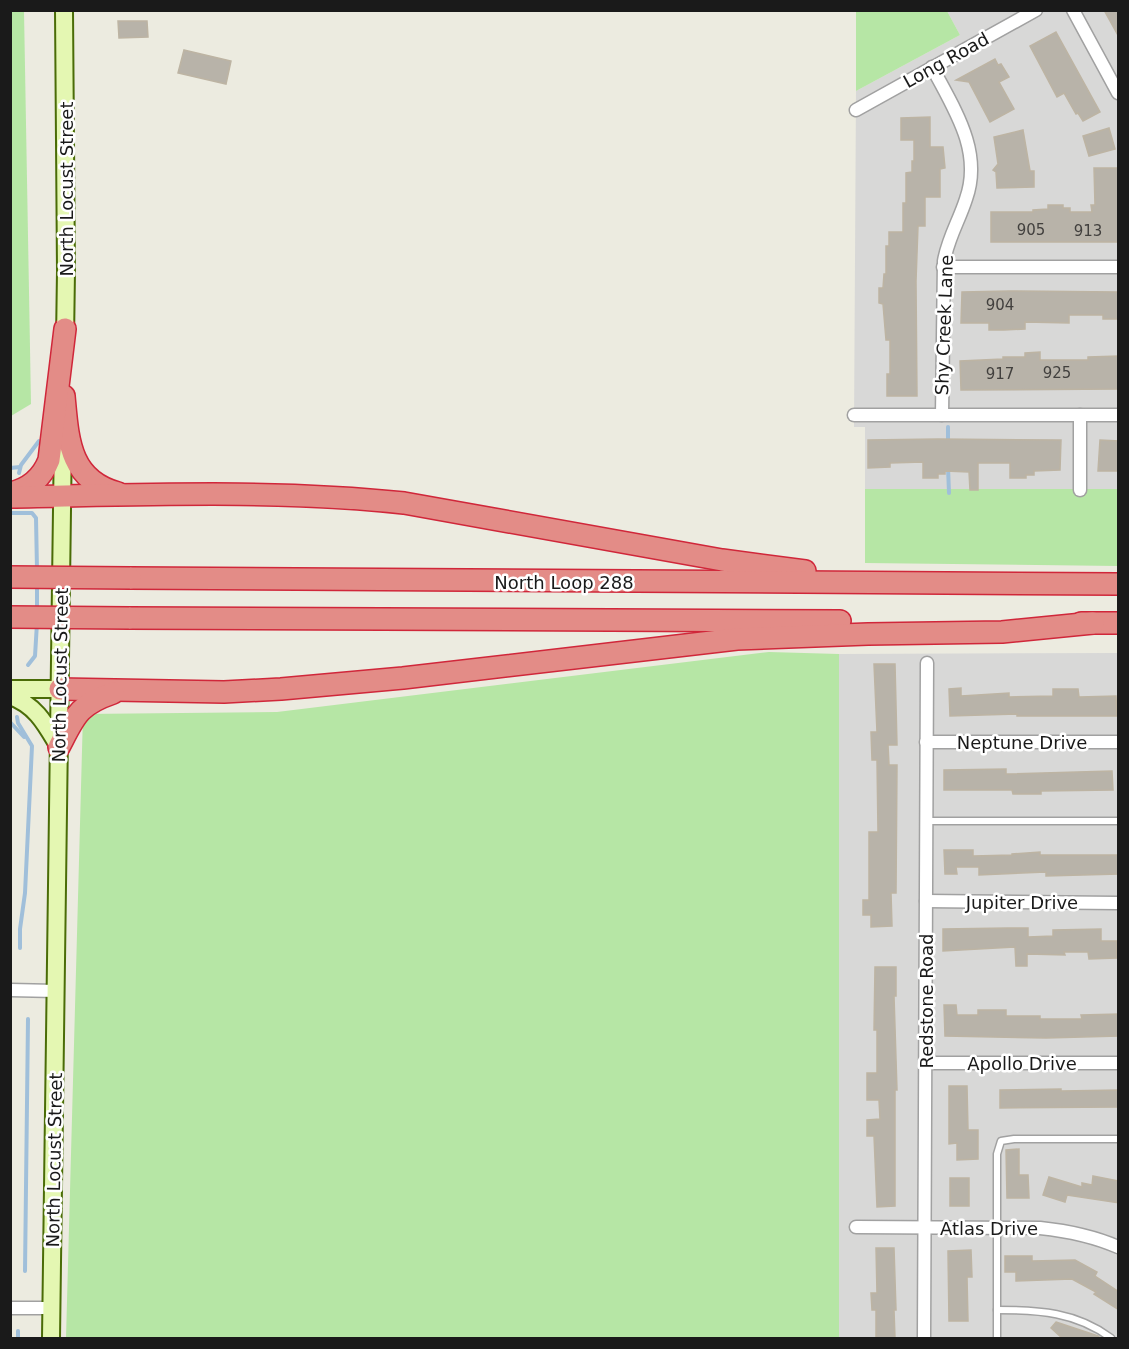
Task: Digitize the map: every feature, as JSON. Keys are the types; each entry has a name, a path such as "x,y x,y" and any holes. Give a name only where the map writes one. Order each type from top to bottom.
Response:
{"highway":[{"path":"10,495 32,484 40,477 49,460 65,329"},
{"path":"64,395 70,444 78,464 93,482 104,489 124,495"},
{"path":"10,495 259,495 363,498 404,503 765,566 874,578 952,583"},
{"name":"North Loop 288","path":"10,578 1119,584"},
{"name":"North Loop 288","path":"10,617 1119,623"},
{"path":"60,689 224,692 281,689 403,678 726,640 857,634 1002,632 1093,623"},
{"path":"59,747 85,705 123,690"}],"main road":[{"name":"North Locust Street","path":"51,1338 66,260 64,10"},
{"path":"10,689 60,689"},
{"path":"10,696 23,701 37,713 59,747"}],"street":[{"name":"Long Road","path":"856,110 1036,10"},
{"path":"1073,10 1119,93"},
{"name":"Shy Creek Lane","path":"932,67 963,126 969,146 971,165 968,192 948,240 943,267 942,415"},
{"path":"943,267 1119,267"},
{"path":"854,415 1119,415"},
{"path":"1080,415 1080,490"},
{"name":"Redstone Road","path":"924,1338 927,663"},
{"name":"Neptune Drive","path":"927,742 1119,742"},
{"name":"Jupiter Drive","path":"926,901 1119,903"},
{"path":"10,990 56,991"},
{"name":"Apollo Drive","path":"925,1063 1119,1063"},
{"name":"Atlas Drive","path":"856,1227 1040,1228 1071,1232 1119,1247"},
{"path":"10,1308 52,1308"}],"lane":[{"path":"926,821 1119,821"},
{"path":"997,1338 997,1154 1000,1141 1119,1139"},
{"path":"997,1310 1039,1310 1076,1319 1111,1338"}],"shaded area":[{"path":"947,11 1118,11 1118,489 865,489 865,427 854,427 856,91 960,35"},
{"path":"1118,653 1118,1338 839,1338 839,654"}],"green space":[{"path":"10,11 24,11 31,404 11,416"},
{"path":"856,11 947,11 960,35 856,91"},
{"path":"865,489 1118,489 1118,566 865,563"},
{"path":"769,652 839,654 839,1338 66,1338 83,714 277,712"}],"building":[{"path":"1104,10 1119,10 1119,37"},
{"path":"118,21 147,21 148,37 119,38"},
{"path":"1056,32 1100,112 1083,121 1078,113 1076,114 1064,93 1057,97 1030,46"},
{"path":"184,50 231,61 226,84 178,73"},
{"path":"995,59 1009,77 999,82 1014,109 990,122 969,82 956,80"},
{"path":"930,117 930,147 943,147 945,168 940,169 940,197 925,197 925,226 918,226 917,396 887,396 887,374 890,374 890,340 886,340 883,304 879,303 879,288 883,288 884,274 886,274 886,246 889,246 889,232 903,232 906,173 912,172 912,161 914,161 914,140 901,140 901,118"},
{"path":"1109,128 1115,149 1089,156 1083,136"},
{"path":"1023,130 1030,171 1034,171 1034,187 997,188 996,172 993,170 998,164 994,137"},
{"path":"1094,168 1119,168 1118,242 991,242 991,212 1033,212 1033,210 1048,209 1048,205 1063,205 1063,208 1070,208 1070,212 1092,212 1091,205 1095,205"},
{"path":"962,292 1118,292 1119,319 1103,319 1103,315 1069,315 1069,323 1025,322 1025,329 1004,330 989,330 989,323 961,323"},
{"path":"1040,352 1040,360 1088,360 1088,357 1119,356 1119,389 961,390 960,361 1025,357 1025,353"},
{"path":"868,440 1061,440 1060,470 1034,471 1034,475 1026,475 1026,478 1010,478 1010,463 978,463 978,490 970,490 969,472 945,471 945,474 938,474 938,478 923,478 923,462 890,463 890,467 868,468"},
{"path":"1100,440 1119,441 1119,471 1098,471"},
{"path":"874,664 895,664 897,745 888,745 889,765 897,765 896,893 891,893 892,926 871,927 871,915 863,915 863,900 869,900 869,832 878,832 877,760 872,760 871,732 877,732"},
{"path":"961,688 961,696 1009,693 1009,697 1053,696 1053,689 1078,689 1079,697 1116,696 1117,716 1017,716 1017,714 950,716 949,689"},
{"path":"1006,769 1006,774 1112,771 1113,790 1041,791 1041,794 1013,794 1012,790 944,790 944,770"},
{"path":"944,850 973,850 973,856 1040,852 1040,855 1119,855 1119,874 1046,876 1046,872 979,875 979,867 956,867 957,874 945,874"},
{"path":"1028,928 1028,937 1053,936 1053,930 1101,929 1101,941 1117,941 1117,958 1089,959 1088,952 1064,952 1065,955 1027,954 1027,966 1016,966 1015,947 943,951 943,929"},
{"path":"875,967 896,967 896,996 894,996 897,1090 895,1090 895,1206 877,1207 874,1136 867,1136 867,1120 880,1119 879,1100 867,1100 867,1073 877,1073 877,1030 874,1030"},
{"path":"944,1005 956,1005 957,1015 978,1015 978,1010 1006,1010 1006,1016 1040,1016 1040,1019 1082,1019 1081,1015 1119,1014 1119,1036 1046,1038 945,1036"},
{"path":"949,1086 967,1086 968,1130 978,1130 978,1159 957,1160 957,1143 949,1144"},
{"path":"1061,1089 1061,1091 1119,1090 1119,1107 1000,1108 1000,1090"},
{"path":"1019,1149 1019,1175 1028,1175 1029,1198 1007,1198 1006,1150"},
{"path":"1093,1176 1119,1181 1119,1203 1067,1195 1065,1202 1043,1195 1049,1177 1082,1187 1082,1183 1092,1185"},
{"path":"950,1178 969,1178 969,1206 950,1206"},
{"path":"876,1248 894,1248 895,1338 876,1338 876,1310 872,1310 871,1293 877,1293"},
{"path":"971,1250 972,1277 967,1277 968,1321 949,1321 948,1251"},
{"path":"1005,1256 1032,1256 1032,1261 1075,1260 1097,1272 1095,1276 1119,1292 1119,1310 1094,1294 1096,1292 1072,1279 1016,1281 1016,1272 1005,1272"},
{"path":"1056,1322 1100,1338 1062,1338 1051,1328"}],"waterway":[{"path":"948,427 948,444"},
{"path":"19,473 21,465 39,441"},
{"path":"10,468 20,467"},
{"path":"948,467 949,493"},
{"path":"10,513 32,513 36,518 37,570"},
{"path":"37,584 37,609"},
{"path":"28,665 35,656 37,623"},
{"path":"17,717 18,723 32,746 20,948"},
{"path":"10,722 24,737"},
{"path":"25,1271 28,1019"},
{"path":"18,1331 18,1338"}]}
